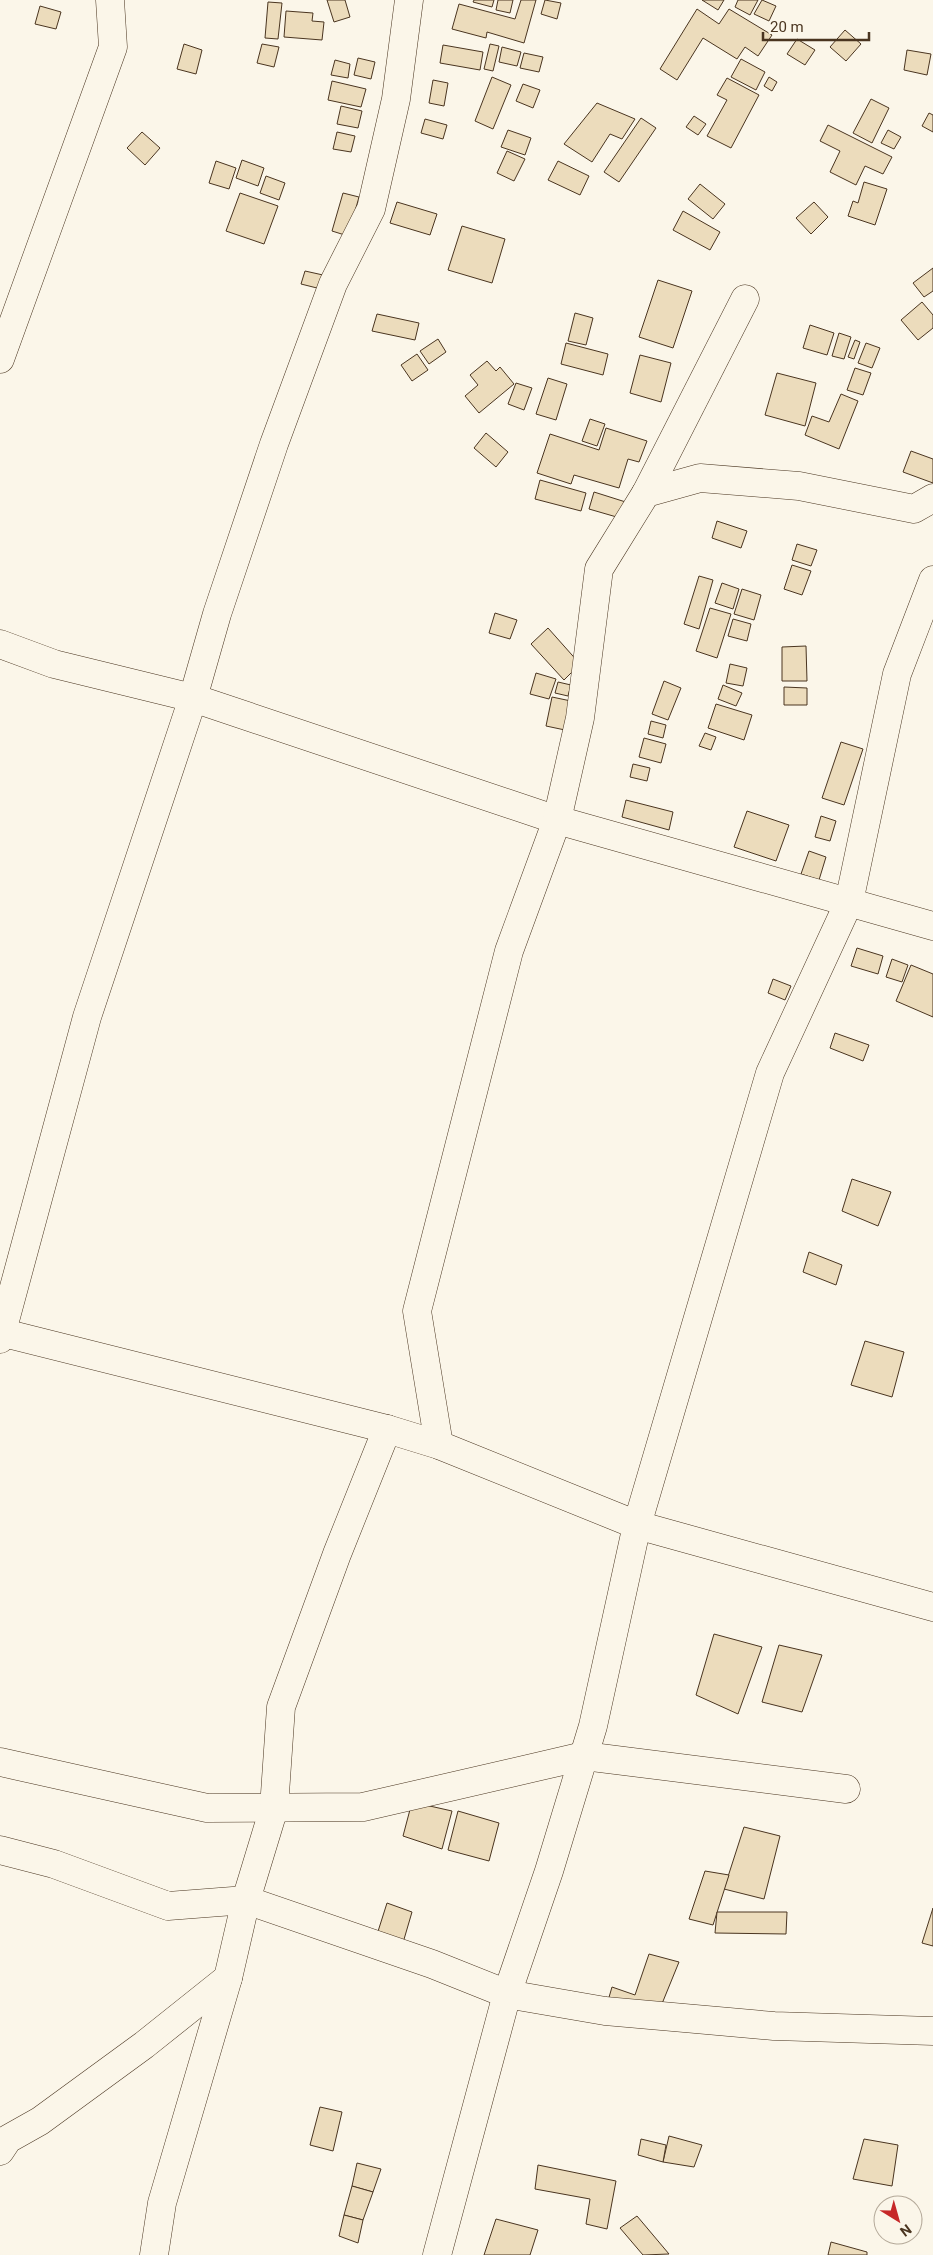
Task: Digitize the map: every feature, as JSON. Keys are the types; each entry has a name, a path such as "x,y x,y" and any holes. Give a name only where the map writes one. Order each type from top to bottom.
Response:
{"street":[{"path":"0,360 112,47 110,0"},
{"path":"409,0 396,99 370,209 334,284 274,444 217,614 193,698 87,1017 0,1334 387,1429 439,1444 636,1524 933,1607"},
{"path":"439,1444 417,1311 509,951 557,820 580,718 599,569 646,493 745,299"},
{"path":"646,493 700,478 799,486 914,509 933,498"},
{"path":"437,2255 507,1994 550,1871 584,1756 606,1670 636,1524 770,1073 850,902 897,674 933,580"},
{"path":"0,644 54,664 193,698 557,820 933,926"},
{"path":"154,2255 162,2203 228,1978 246,1900 274,1808 281,1707 337,1554 387,1429"},
{"path":"0,1762 207,1808 363,1807 584,1756 846,1790"},
{"path":"0,1850 54,1864 168,1906 246,1900 432,1964 507,1994 605,2011 774,2026 933,2031"},
{"path":"3,2141 40,2122 144,2045 228,1978"}],"building":[{"path":"327,0 345,0 350,17 334,22"},
{"path":"474,0 494,0 492,7 473,2"},
{"path":"498,0 513,0 510,13 496,10"},
{"path":"521,0 536,0 524,43 487,32 486,38 452,29 459,4 515,19"},
{"path":"545,0 561,3 557,19 541,14"},
{"path":"702,0 724,0 718,10"},
{"path":"738,0 758,0 750,15 735,7"},
{"path":"762,0 776,6 769,21 754,14"},
{"path":"268,2 282,3 278,39 265,38"},
{"path":"40,6 61,12 56,29 35,24"},
{"path":"697,9 719,24 729,9 772,35 758,56 745,47 737,59 703,38 677,80 660,69"},
{"path":"286,11 313,13 312,21 324,22 322,40 284,37"},
{"path":"845,30 861,44 846,61 830,47"},
{"path":"797,39 815,50 805,65 787,54"},
{"path":"184,44 202,50 196,74 177,69"},
{"path":"262,44 279,47 274,67 257,63"},
{"path":"490,44 499,46 493,71 484,69"},
{"path":"443,45 483,52 480,70 440,63"},
{"path":"502,47 521,52 517,66 499,62"},
{"path":"907,50 931,54 927,75 904,70"},
{"path":"524,53 543,57 539,72 520,68"},
{"path":"358,58 375,62 371,79 354,75"},
{"path":"741,59 765,72 756,90 731,77"},
{"path":"335,60 350,64 348,78 331,75"},
{"path":"492,77 511,85 493,129 475,121"},
{"path":"769,77 777,82 772,91 764,86"},
{"path":"727,78 759,95 731,148 707,136 727,100 717,95"},
{"path":"433,80 448,83 444,106 429,103"},
{"path":"332,81 366,89 361,107 328,100"},
{"path":"523,84 540,90 533,108 516,101"},
{"path":"871,99 889,108 872,143 853,133"},
{"path":"597,103 635,119 622,139 610,134 592,162 564,144"},
{"path":"341,106 362,111 358,128 337,124"},
{"path":"929,113 933,115 933,132 922,126"},
{"path":"694,116 706,124 698,135 686,127"},
{"path":"641,118 656,128 619,182 604,172"},
{"path":"425,119 447,125 443,139 421,133"},
{"path":"828,125 892,157 883,174 865,166 856,185 830,172 840,151 820,141"},
{"path":"508,130 531,138 525,155 501,147"},
{"path":"888,130 901,137 894,149 881,143"},
{"path":"142,132 160,148 145,165 127,148"},
{"path":"337,132 355,136 351,152 333,149"},
{"path":"507,151 525,159 514,181 497,173"},
{"path":"242,160 264,168 258,186 236,178"},
{"path":"216,161 236,168 229,189 209,183"},
{"path":"558,161 589,176 580,195 548,180"},
{"path":"266,176 285,183 279,200 260,193"},
{"path":"864,182 887,189 875,225 848,216 853,201 858,203"},
{"path":"700,184 725,204 713,219 688,199"},
{"path":"240,193 278,206 264,244 226,231"},
{"path":"343,193 359,197 348,236 332,231"},
{"path":"397,202 437,214 430,235 390,223"},
{"path":"814,202 828,217 811,234 796,218"},
{"path":"683,211 720,232 710,250 673,230"},
{"path":"462,226 505,239 492,283 448,270"},
{"path":"933,268 933,291 924,297 913,283"},
{"path":"305,271 323,275 321,289 301,284"},
{"path":"658,280 692,291 673,348 639,337"},
{"path":"922,302 933,315 933,328 918,340 901,320"},
{"path":"575,313 593,318 586,345 568,341"},
{"path":"377,314 419,323 415,340 372,331"},
{"path":"810,325 834,333 827,355 803,348"},
{"path":"839,333 851,337 844,359 832,356"},
{"path":"438,339 446,352 429,364 420,351"},
{"path":"855,340 860,342 854,359 848,357"},
{"path":"566,343 608,354 603,375 561,364"},
{"path":"866,343 880,348 872,368 858,363"},
{"path":"417,354 428,370 412,381 401,365"},
{"path":"640,355 671,363 661,402 630,393"},
{"path":"487,361 496,371 500,367 514,384 479,413 465,396 478,385 470,375"},
{"path":"855,368 871,373 863,395 847,390"},
{"path":"777,373 816,383 805,426 765,415"},
{"path":"548,378 567,384 556,420 536,414"},
{"path":"516,383 532,388 524,410 508,404"},
{"path":"841,394 858,401 839,449 805,435 812,416 829,422"},
{"path":"590,419 605,424 597,446 582,441"},
{"path":"606,428 647,441 639,462 628,459 619,488 574,475 571,484 537,473 550,434 599,450"},
{"path":"486,433 508,452 496,467 474,448"},
{"path":"911,451 933,459 933,483 903,472"},
{"path":"540,480 586,493 581,511 535,499"},
{"path":"594,492 632,504 627,520 589,509"},
{"path":"717,521 747,531 741,548 712,538"},
{"path":"797,544 817,550 811,566 792,560"},
{"path":"792,565 811,571 802,595 784,589"},
{"path":"699,576 713,580 699,629 684,624"},
{"path":"722,583 739,589 733,609 715,603"},
{"path":"742,589 761,595 754,620 734,614"},
{"path":"710,608 731,614 717,658 696,651"},
{"path":"495,613 517,620 510,639 489,633"},
{"path":"733,619 751,624 747,641 728,636"},
{"path":"548,628 580,664 564,680 531,644"},
{"path":"806,646 807,681 782,681 782,647"},
{"path":"730,664 747,668 743,686 726,683"},
{"path":"536,673 556,679 549,699 530,694"},
{"path":"664,681 681,688 668,720 652,714"},
{"path":"558,682 571,685 568,696 555,693"},
{"path":"723,685 742,693 736,706 718,699"},
{"path":"784,687 807,688 807,705 784,705"},
{"path":"552,697 571,701 565,730 546,726"},
{"path":"716,704 752,715 744,740 708,728"},
{"path":"651,721 666,725 663,738 648,734"},
{"path":"705,733 716,737 711,750 699,746"},
{"path":"644,738 666,744 661,763 639,757"},
{"path":"841,742 863,749 844,805 822,798"},
{"path":"633,764 650,768 647,781 630,777"},
{"path":"626,800 673,812 669,830 622,817"},
{"path":"747,811 789,825 776,861 734,847"},
{"path":"821,816 836,821 830,841 815,837"},
{"path":"809,851 826,857 819,880 801,874"},
{"path":"857,948 883,956 878,974 851,966"},
{"path":"892,959 908,965 902,982 886,977"},
{"path":"911,965 933,974 933,1017 896,1001"},
{"path":"773,979 791,986 785,1000 768,993"},
{"path":"835,1033 869,1045 863,1061 830,1048"},
{"path":"852,1179 891,1192 878,1226 842,1211"},
{"path":"809,1252 842,1265 836,1285 803,1272"},
{"path":"865,1341 904,1352 892,1397 851,1385"},
{"path":"714,1634 762,1647 738,1714 696,1695"},
{"path":"779,1645 822,1655 802,1712 762,1702"},
{"path":"412,1802 452,1811 442,1849 403,1836"},
{"path":"458,1811 499,1823 489,1861 448,1850"},
{"path":"744,1827 780,1836 764,1899 724,1889"},
{"path":"705,1871 729,1875 713,1925 689,1919"},
{"path":"387,1903 412,1912 400,1953 374,1944"},
{"path":"933,1908 933,1946 922,1943"},
{"path":"717,1912 787,1912 786,1934 715,1933"},
{"path":"649,1954 679,1962 657,2016 605,2011 612,1987 635,1995"},
{"path":"320,2107 342,2112 333,2151 310,2145"},
{"path":"669,2136 702,2145 694,2167 663,2162"},
{"path":"641,2139 666,2145 663,2162 638,2155"},
{"path":"864,2139 898,2145 892,2186 853,2179"},
{"path":"357,2163 381,2169 373,2192 352,2186"},
{"path":"538,2165 616,2181 607,2229 586,2224 590,2199 535,2189"},
{"path":"352,2186 373,2192 363,2220 344,2215"},
{"path":"344,2215 363,2220 358,2243 339,2236"},
{"path":"637,2216 669,2254 643,2255 620,2228"},
{"path":"496,2219 538,2230 530,2255 484,2255"},
{"path":"831,2242 867,2252 867,2255 828,2255"}]}
